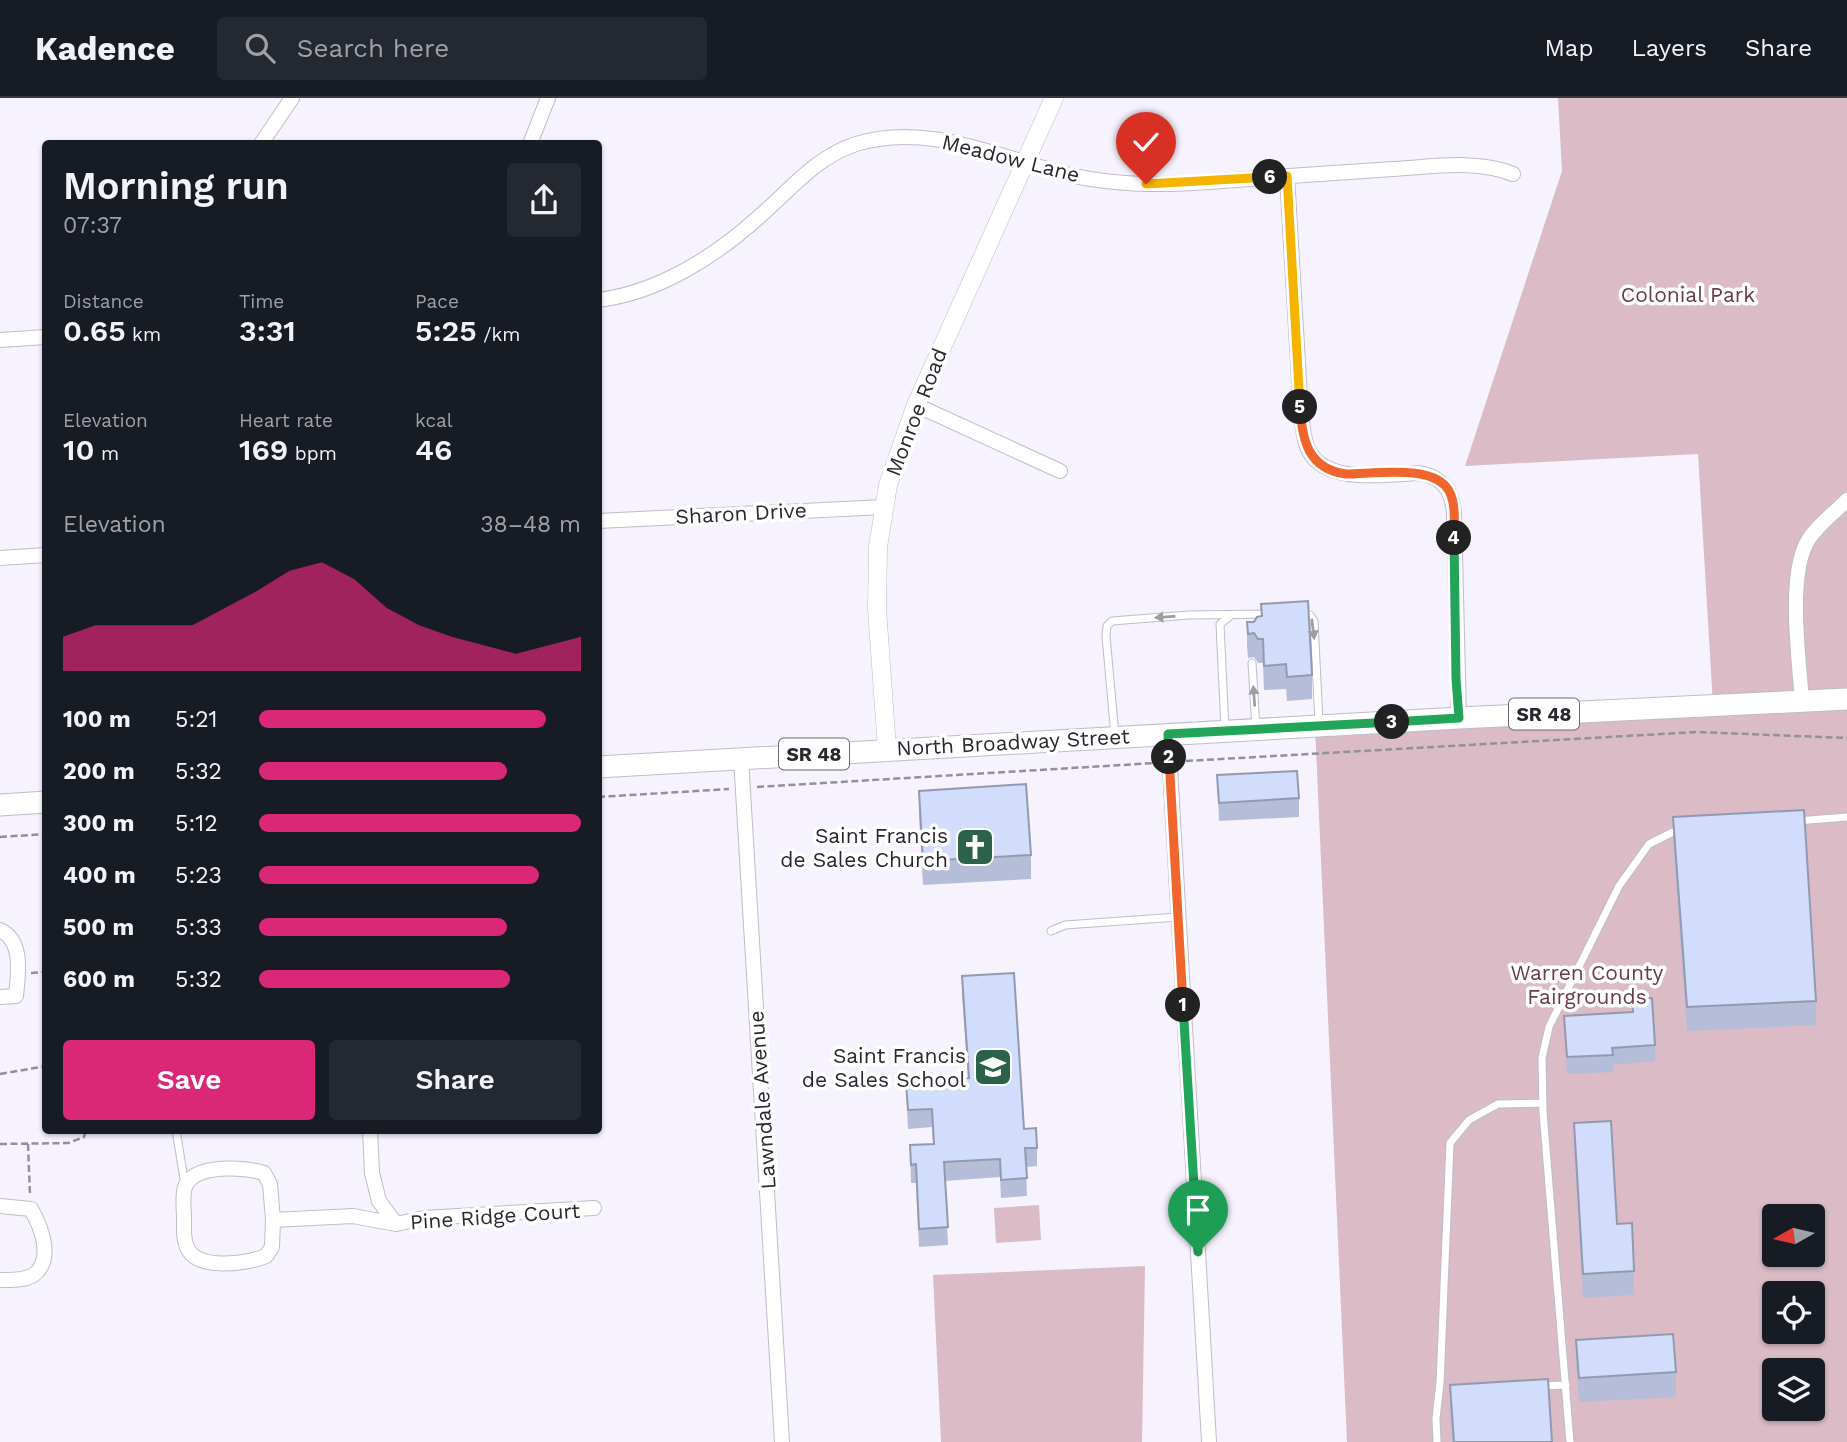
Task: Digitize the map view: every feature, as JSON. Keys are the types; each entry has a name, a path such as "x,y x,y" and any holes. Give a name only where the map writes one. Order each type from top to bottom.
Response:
{"main road":[{"name":"North Broadway Street","path":"602,767 887,749 1847,699"},
{"path":"0,804 42,802"}],"street":[{"path":"264,140 292,98"},
{"path":"532,140 548,98"},
{"name":"Monroe Road","path":"887,749 877,609 878,547 884,507 897,455 916,405 1054,98"},
{"name":"Meadow Lane","path":"602,299 645,288 720,249 759,218 813,166 834,153 880,138 916,136 940,139 1065,174 1146,184 1441,166 1491,167 1513,174"},
{"path":"1287,176 1304,439 1315,460 1335,473 1420,473 1432,476 1450,492 1454,513 1459,718"},
{"path":"0,340 42,337"},
{"path":"916,405 1060,471"},
{"path":"1802,701 1796,583 1800,560 1807,542 1847,500"},
{"name":"Sharon Drive","path":"602,521 884,507"},
{"path":"0,558 42,555"},
{"path":"1168,734 1209,1442"},
{"name":"Lawndale Avenue","path":"741,758 782,1442"},
{"path":"0,930 16,945 18,974 16,996 0,997"},
{"path":"370,1134 372,1173 379,1201 396,1224"},
{"path":"253,1170 264,1173 270,1184 273,1220 272,1247 266,1256 243,1262 205,1262 194,1257 187,1248 183,1198 185,1186 192,1177 203,1171 253,1170"},
{"path":"0,1206 31,1209 40,1224 43,1236 42,1261 37,1272 27,1278 0,1280"},
{"name":"Pine Ridge Court","path":"396,1224 424,1218 594,1208"},
{"path":"273,1220 353,1216 396,1224"}],"lane":[{"path":"1296,613 1308,613 1314,621 1319,726"},
{"path":"1115,737 1106,636 1107,626 1112,621 1189,615 1273,614"},
{"path":"1249,615 1250,628"},
{"path":"1225,731 1220,624 1233,616"},
{"path":"1252,663 1256,729"},
{"path":"1794,822 1847,817"},
{"path":"1570,1442 1543,1103 1542,1058 1549,1027 1619,886 1649,844 1673,832 1687,831"},
{"path":"1051,931 1065,925 1178,917"},
{"path":"1437,1442 1436,1418 1451,1143 1469,1120 1498,1104 1543,1103"},
{"path":"176,1134 185,1186"},
{"path":"1528,1387 1566,1385"},
{"path":"1439,1392 1452,1391"}],"path":[{"path":"602,797 1697,732 1847,738"},
{"path":"0,837 42,834"},
{"path":"0,1074 42,1067"},
{"path":"0,1144 68,1143 85,1134"},
{"path":"28,1144 31,1209"}],"green space":[{"name":"Warren County Fairgrounds","path":"1558,98 1847,98 1847,1442 1347,1442 1315,726 1713,705 1698,454 1465,466 1562,171"},
{"path":"1039,1205 1041,1240 996,1243 994,1208"},
{"path":"1145,1266 1142,1442 941,1442 933,1275"}],"building":[{"path":"1308,601 1312,675 1287,677 1286,664 1264,666 1263,639 1258,639 1254,633 1248,634 1247,622 1254,622 1257,617 1262,616 1261,604"},
{"path":"1297,771 1299,798 1219,803 1217,775"},
{"name":"Saint Francis de Sales Church","path":"1026,784 1031,855 923,861 919,791"},
{"path":"1804,810 1816,1001 1687,1007 1673,817"},
{"name":"Saint Francis de Sales School","path":"1014,973 1024,1129 1036,1128 1037,1148 1025,1148 1027,1178 1001,1180 1000,1159 944,1162 948,1227 919,1229 916,1164 911,1165 910,1145 934,1144 932,1109 908,1110 906,1083 969,1078 962,976"},
{"path":"1652,998 1655,1045 1612,1048 1613,1055 1567,1057 1564,1016 1633,1012 1632,999"},
{"path":"1611,1121 1617,1224 1632,1223 1634,1271 1583,1274 1574,1123"},
{"path":"1673,1334 1676,1372 1579,1378 1576,1340"},
{"path":"1548,1379 1552,1442 1454,1442 1450,1385"}],"place":[{"name":"Saint Francis de Sales Church","path":"975,847"},
{"name":"Saint Francis de Sales School","path":"993,1067"}],"route":[{"path":"1146,184 1287,176 1301,414 1308,450 1324,468 1335,473 1420,473 1432,476 1450,492 1454,513 1459,718 1168,734 1198,1252"}],"park label":[{"name":"Colonial Park","path":"1688,294"}]}
